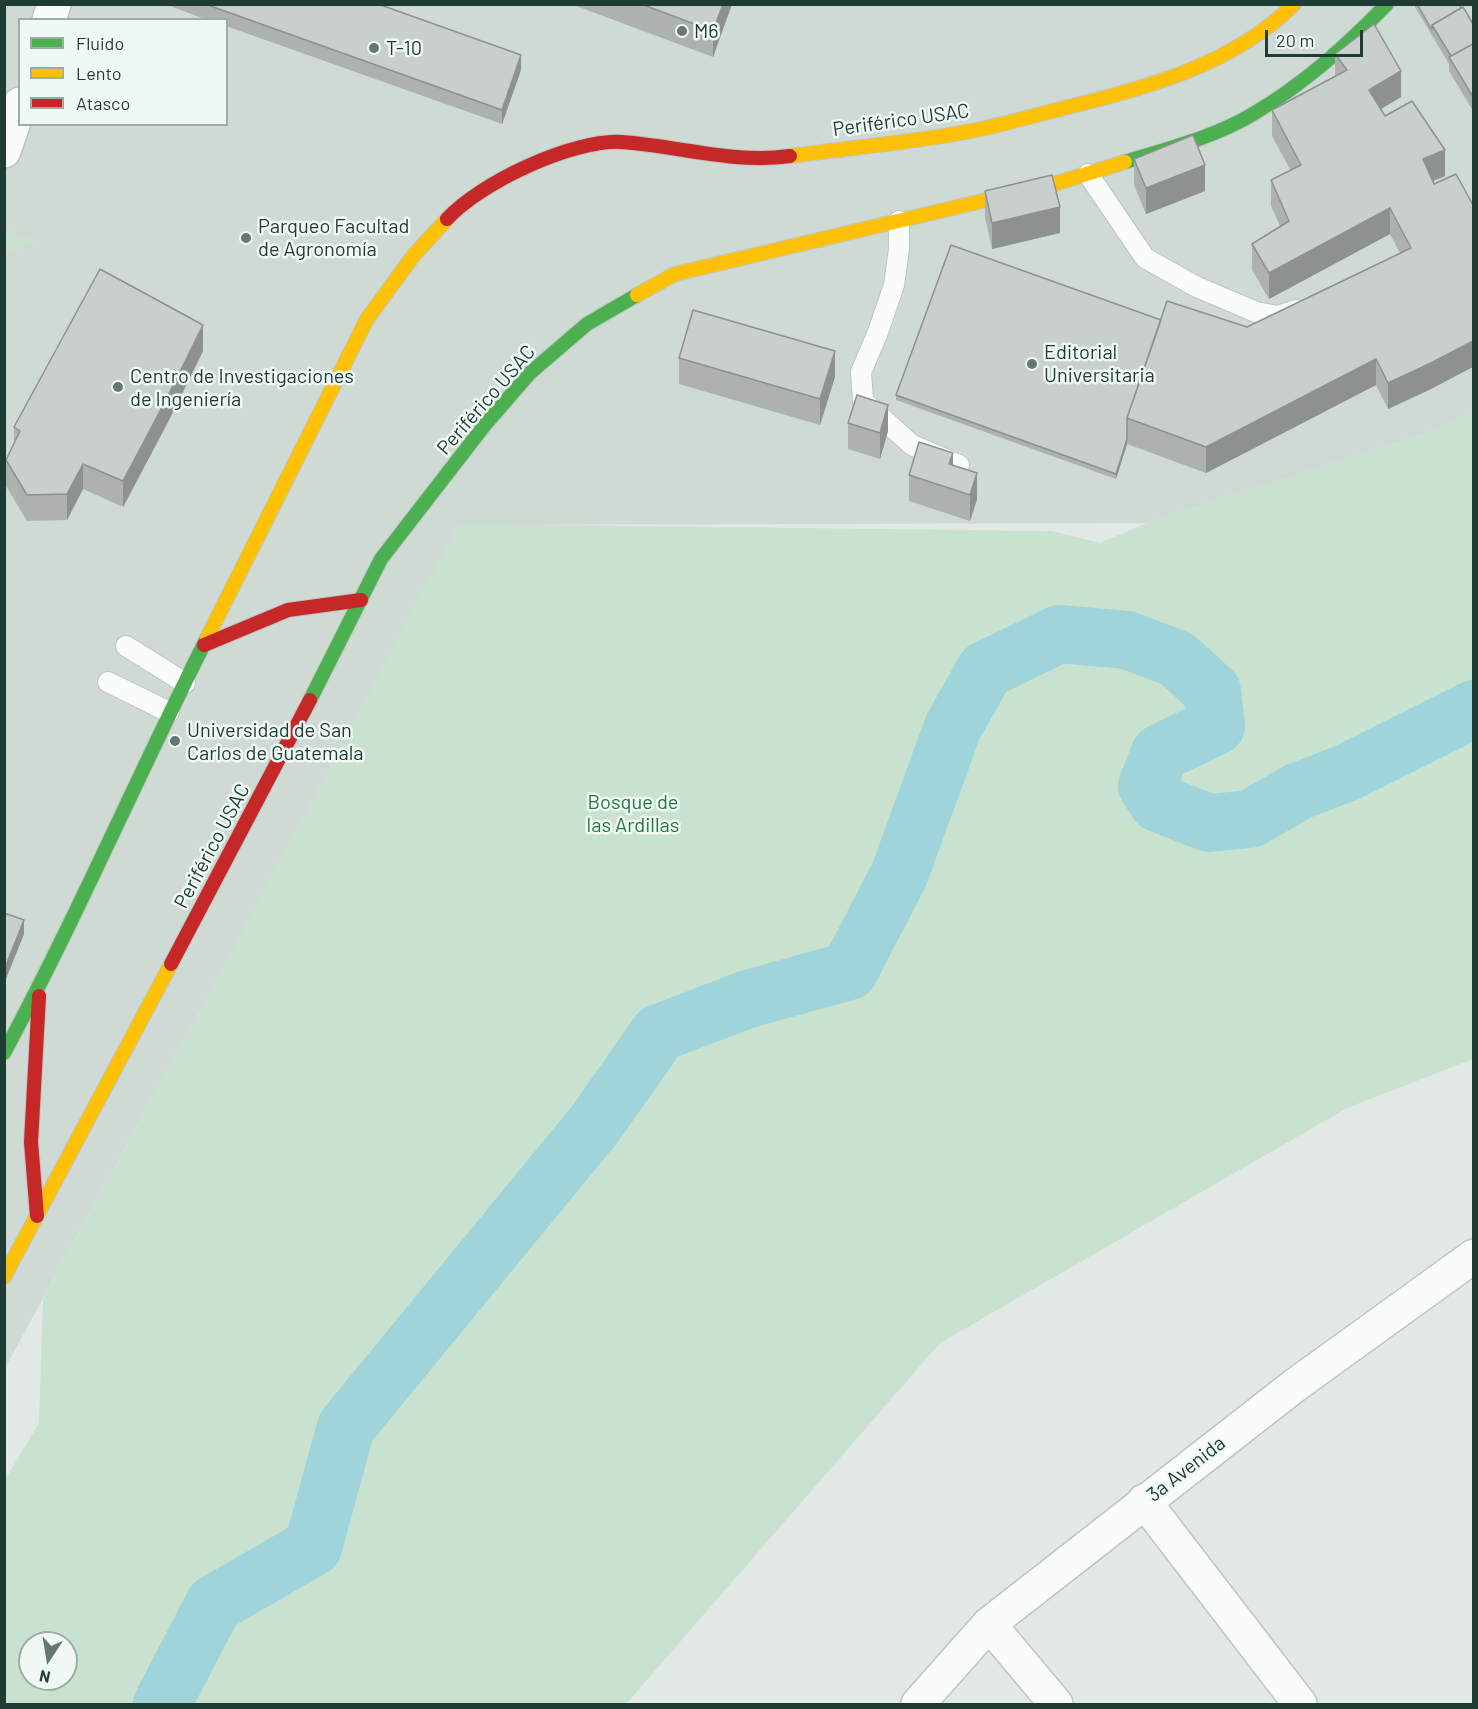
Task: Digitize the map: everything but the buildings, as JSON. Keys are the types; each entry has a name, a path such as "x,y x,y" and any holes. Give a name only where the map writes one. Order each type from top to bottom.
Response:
{"street":[{"name":"Periférico USAC","path":"4,1053 40,986 169,712 355,340 367,319 414,255 459,206 510,174 586,146 620,142 750,159 771,159 966,132 1122,94 1209,63 1244,44 1277,21 1294,4"},
{"name":"Periférico USAC","path":"4,1277 213,886 381,559 484,426 530,374 587,324 675,274 1054,184 1195,140 1252,115 1304,80 1348,44 1387,4"},
{"path":"4,151 18,110"},
{"path":"204,645 288,610 361,600"},
{"path":"37,1216 32,1142 40,986"},
{"name":"3a Avenida","path":"918,1704 989,1624 1294,1386 1473,1256"},
{"path":"1144,1501 1300,1704"},
{"path":"989,1624 1056,1704"}],"lane":[{"path":"1088,174 1145,258 1197,287 1256,312 1278,316 1309,306"},
{"path":"899,221 899,249 894,285 861,372 863,401 912,445 959,465"},
{"path":"126,646 185,683"},
{"path":"108,682 169,712"}],"shaded area":[{"name":"Universidad de San Carlos de Guatemala","path":"5,5 1473,5 1473,414 1439,429 1147,523 459,525 230,957 5,1368"}],"green space":[{"path":"5,230 35,241 5,254"},
{"name":"Bosque de las Ardillas","path":"1473,414 1473,1059 1347,1108 940,1343 626,1704 5,1704 5,1480 39,1423 43,1299 230,957 459,524 1052,531 1100,543 1147,523 1439,429"}],"waterway":[{"path":"162,1704 214,1604 313,1547 346,1427 595,1124 659,1033 748,999 849,971 899,875 953,727 985,670 1059,634 1127,640 1177,659 1212,691 1216,726 1160,753 1147,786 1158,803 1209,823 1250,819 1299,791 1346,773 1474,709"}],"traffic: fast":[{"path":"1125,162 1207,136 1253,114 1324,64 1387,4"},
{"path":"310,700 381,559 484,426 530,373 587,324 637,295"},
{"path":"4,1053 57,950 207,638"}],"traffic: slow":[{"path":"790,156 966,132 1126,92 1187,71 1216,58 1244,43 1294,4"},
{"path":"637,295 675,274 1054,184 1125,162"},
{"path":"207,638 367,319 414,255 447,219"},
{"path":"4,1277 171,964"}],"traffic: jam":[{"path":"447,219 481,191 528,166 578,148 601,143 643,144 748,158 790,156"},
{"path":"204,645 288,610 361,600"},
{"path":"171,964 310,700"},
{"path":"37,1216 31,1142 39,996"}],"place":[{"name":"M6","path":"682,31"},
{"name":"T-10","path":"374,48"},
{"name":"Parqueo Facultad de Agronomía","path":"246,238"},
{"name":"Editorial Universitaria","path":"1032,364"},
{"name":"Centro de Investigaciones de Ingeniería","path":"118,387"},
{"name":"Universidad de San Carlos de Guatemala","path":"175,741"}]}
